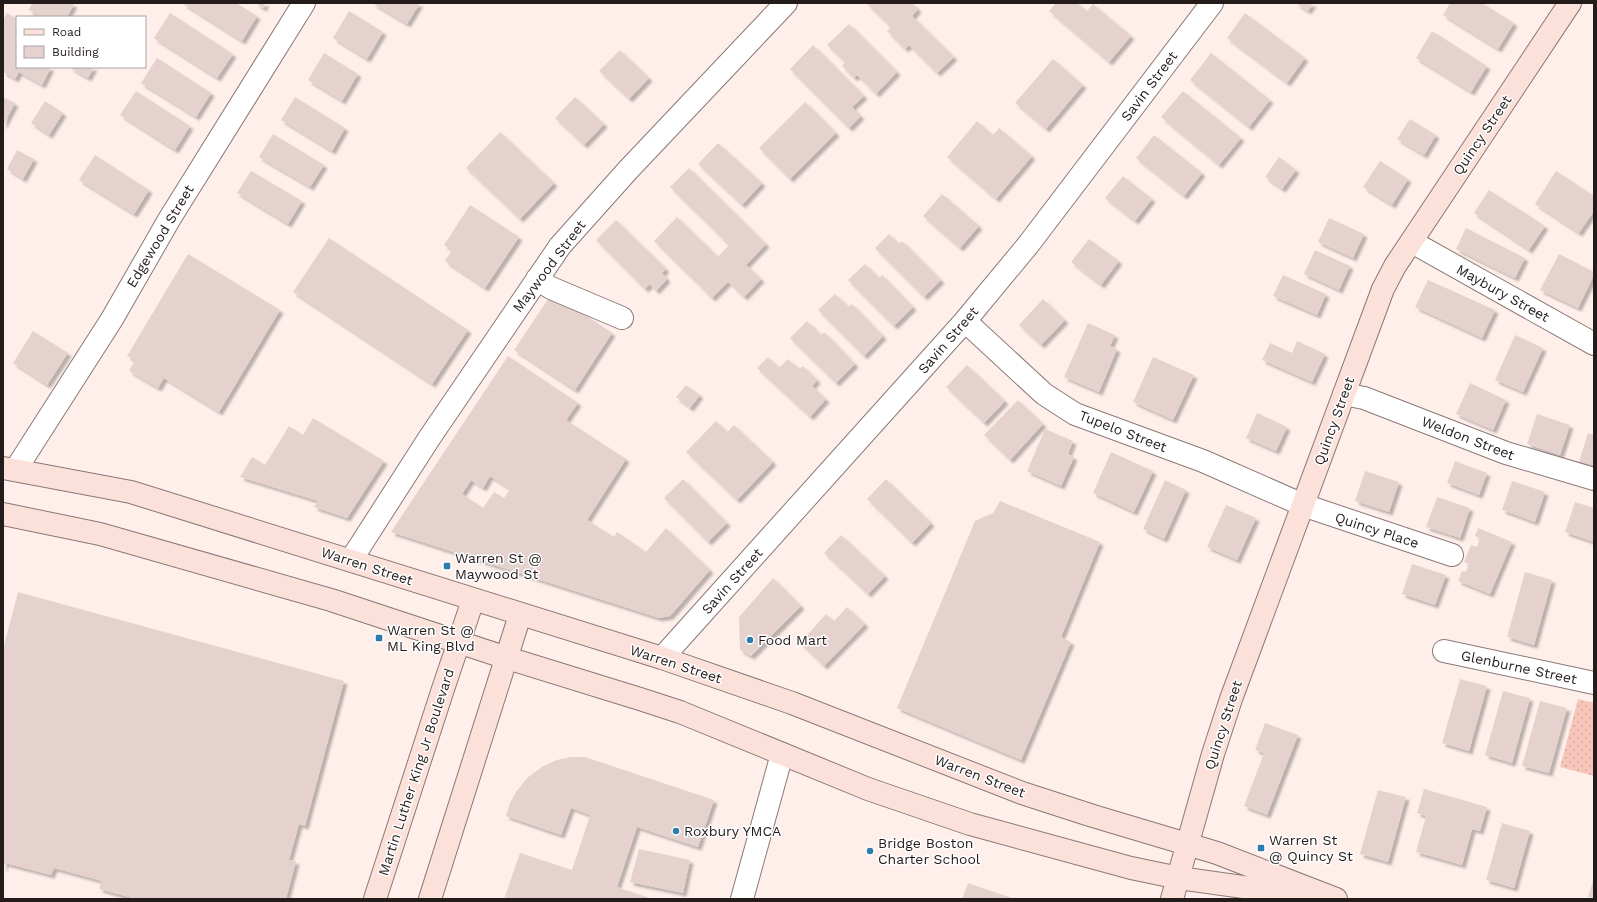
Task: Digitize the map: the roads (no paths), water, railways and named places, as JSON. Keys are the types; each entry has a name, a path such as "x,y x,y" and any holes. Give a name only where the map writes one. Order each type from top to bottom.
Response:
{"main road":[{"name":"Quincy Street","path":"1172,899 1213,754 1231,699 1383,289 1395,266 1570,3"},
{"name":"Warren Street","path":"10,468 131,492 351,560 520,615 662,658 792,703 1022,793 1188,844 1336,899"},
{"path":"3,514 100,534 331,600 507,658 603,687 680,712 868,789 943,816 1123,866 1178,878 1326,899"},
{"name":"Martin Luther King Jr Boulevard","path":"375,899 473,600"},
{"path":"430,899 520,615"}],"street":[{"name":"Edgewood Street","path":"10,468 112,319 170,218 304,3"},
{"name":"Maywood Street","path":"351,560 430,437 560,246 601,199 786,3"},
{"name":"Savin Street","path":"662,658 965,321 1028,245 1212,3"},
{"name":"Maybury Street","path":"1412,242 1594,344"},
{"path":"537,279 551,288 622,318"},
{"name":"Tupelo Street","path":"965,321 1044,394 1075,414 1203,461 1303,505"},
{"name":"Weldon Street","path":"1344,394 1364,398 1506,454 1594,479"},
{"name":"Quincy Place","path":"1303,505 1452,555"},
{"name":"Glenburne Street","path":"1444,651 1594,683"},
{"path":"742,899 782,754"}],"place":[{"name":"Warren St @ Maywood St","path":"447,566"},
{"name":"Warren St @ ML King Blvd","path":"379,638"},
{"name":"Food Mart","path":"750,640"},
{"name":"Roxbury YMCA","path":"676,831"},
{"name":"Warren St @ Quincy St","path":"1261,848"},
{"name":"Bridge Boston Charter School","path":"870,851"}]}
